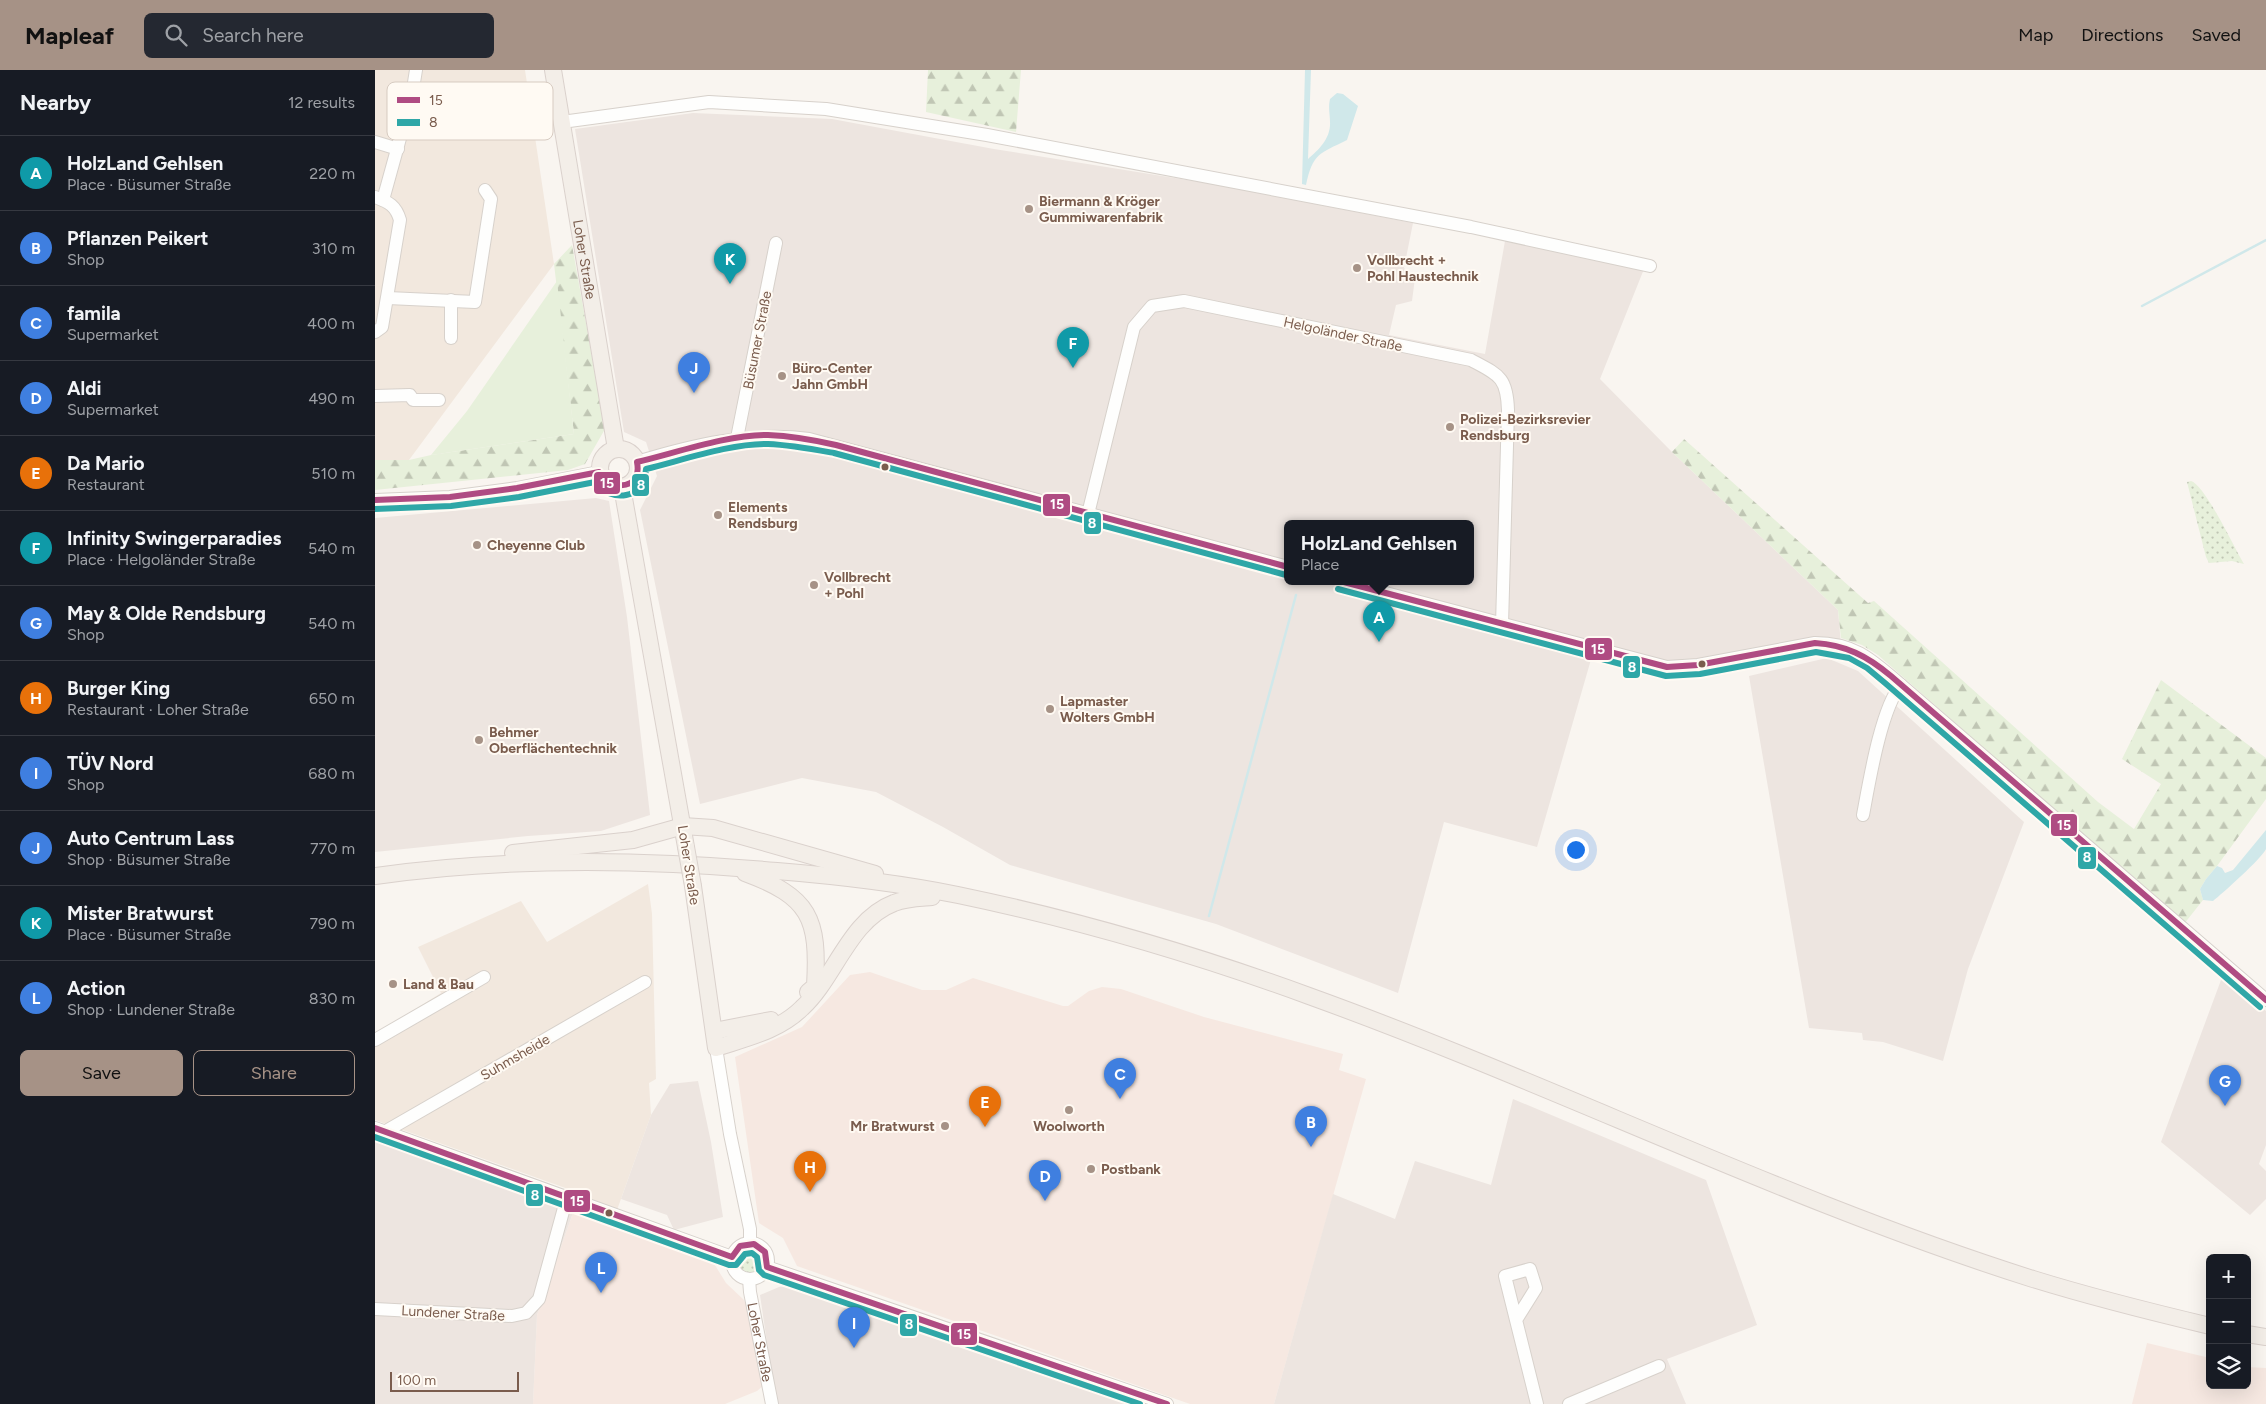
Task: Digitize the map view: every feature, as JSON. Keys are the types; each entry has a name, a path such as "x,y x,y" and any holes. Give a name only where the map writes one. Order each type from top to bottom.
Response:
{"main road":[{"name":"Loher Straße","path":"553,70 616,449"},
{"path":"611,450 628,450 637,462 639,469 635,479 622,487 608,484 599,472 602,458 611,450"},
{"name":"Loher Straße","path":"622,487 683,826 716,1048"},
{"path":"430,868 463,858 566,849 633,840 683,826 713,828 730,832 935,891"},
{"path":"375,876 430,868 555,862 727,866 815,874 935,891 1121,935 1245,974 1423,1039 1731,1167 1893,1230 2033,1279 2106,1300 2206,1325"},
{"path":"714,1031 778,1018 799,1003 815,986 816,946 813,929 797,901 774,884 727,866"},
{"path":"716,1048 782,1025 803,1008 821,986 850,939 877,913 901,901 956,895"},
{"path":"2251,1335 2266,1337"}],"street":[{"path":"562,122 709,102 826,109 987,135 1461,226 1650,266"},
{"path":"375,332 382,327 400,220 397,211 391,203 379,198 400,140"},
{"path":"375,142 398,149"},
{"path":"388,298 475,302 491,199 485,190"},
{"name":"Büsumer Straße","path":"737,438 776,243"},
{"path":"451,300 451,338"},
{"name":"Helgoländer Straße","path":"1088,514 1134,327 1152,306 1184,301 1471,360 1496,374 1507,390 1509,410 1502,624"},
{"path":"375,396 410,395 413,400 439,400"},
{"path":"637,462 737,438 767,435 818,441 1284,566"},
{"path":"375,500 450,497 517,488 599,472"},
{"path":"1355,585 1667,667 1697,665 1805,644 1831,643 1856,650 1867,656 1901,685 2266,1000"},
{"path":"1863,815 1873,760 1893,694 1901,685"},
{"path":"375,1040 485,977"},
{"name":"Suhmsheide","path":"380,1130 645,982"},
{"name":"Loher Straße","path":"716,1048 730,1134 750,1229 750,1243"},
{"path":"380,1130 733,1257"},
{"name":"Lundener Straße","path":"375,1309 512,1316 526,1313 539,1299 567,1197"},
{"path":"750,1243 761,1247 765,1252 767,1267 762,1274 749,1279 737,1273 733,1267 733,1257 737,1248 750,1243"},
{"path":"767,1267 1167,1404"},
{"name":"Loher Straße","path":"749,1279 772,1404"},
{"path":"1516,1320 1537,1404"},
{"path":"1569,1404 1659,1366"}],"shaded area":[{"path":"375,70 525,70 527,82 387,82 387,140 535,140 554,264 409,460 375,460"},
{"path":"693,113 832,119 994,149 1212,184 1413,223 1404,268 1415,278 1412,301 1396,305 1389,335 1485,354 1505,241 1644,269 1600,379 1672,452 1838,610 1841,645 1679,668 1594,649 1537,847 1444,822 1398,993 1216,924 1010,865 876,792 802,778 700,804 640,510 657,476 646,442 624,432 575,129"},
{"path":"596,498 609,501 627,617 650,815 601,831 528,836 375,852 375,518"},
{"path":"1827,658 1858,671 2024,822 1968,969 1943,1061 1883,1042 1863,1040 1862,1033 1809,1028 1749,676"},
{"path":"648,884 652,914 656,1079 649,1083 651,1115 617,1210 571,1190 375,1120 375,1034 441,993 418,947 521,901 547,942"},
{"path":"870,972 922,990 946,990 973,978 1063,1006 1068,1006 1089,991 1102,987 1121,989 1204,1017 1343,1054 1339,1070 1366,1079 1274,1404 1190,1404 797,1266 783,1238 759,1223 735,1057 802,1027 850,975"},
{"path":"2225,978 2231,980 2266,1011 2266,1145 2259,1164 2266,1171 2266,1199 2250,1215 2161,1142 2221,980"},
{"path":"698,1081 711,1142 723,1217 674,1230 667,1215 621,1199 651,1115 670,1084"},
{"path":"1513,1099 1706,1180 1757,1325 1667,1359 1686,1404 1274,1404 1333,1194 1395,1219 1415,1161 1491,1185"},
{"path":"375,1134 575,1207 537,1315 533,1404 375,1404"},
{"path":"575,1207 710,1257 726,1283 744,1300 753,1322 764,1385 757,1391 725,1404 533,1404 537,1315"},
{"path":"791,1285 1131,1404 776,1404 760,1295 779,1287"},
{"path":"2147,1343 2206,1357 2206,1389 2251,1389 2251,1367 2266,1368 2266,1404 2132,1404"}],"green space":[{"path":"928,70 1021,70 1016,132 926,112"},
{"path":"572,245 605,429 585,464 568,470 375,490 375,460 409,460 431,455 574,434 554,264"},
{"path":"557,281 574,434 431,455 467,411"},
{"path":"1684,439 1868,603 1874,601 2098,802 2134,829 2161,784 2122,759 2161,680 2266,758 2266,799 2206,879 2200,889 2203,900 2184,924 1878,655 1862,645 1841,638 1838,610 1672,452"},
{"path":"2191,481 2197,485 2212,505 2244,564 2232,561 2209,563 2187,482"},
{"path":"750,1249 755,1250 761,1256 761,1266 755,1272 750,1273 745,1272 739,1266 738,1261 739,1256 745,1250"}],"water":[{"path":"1305,70 1311,70 1308,159 1320,148 1329,133 1330,99 1337,93 1343,94 1358,106 1347,140 1330,148 1315,160 1311,166 1306,185 1302,184"},
{"path":"2266,830 2266,849 2263,854 2213,901 2203,900 2200,889 2217,866 2222,868 2225,873 2233,870"}],"waterway":[{"path":"2142,306 2266,240"},
{"path":"1209,916 1296,595"}],"transit line":[{"name":"15","path":"375,500 450,497 517,488 599,472 608,484 626,485 631,483 637,475 637,462 720,441 768,435 802,438 836,445 1284,566"},
{"name":"8","path":"375,509 451,506 519,497 595,482 602,489 610,493 626,495 640,487 646,469 723,449 754,444 768,444 834,453 1284,574"},
{"name":"15","path":"1355,585 1667,667 1698,665 1815,643 1837,646 1865,657 1891,676 2266,1000"},
{"name":"8","path":"1338,589 1666,676 1700,674 1816,652 1849,658 1867,668 1885,683 2260,1007"},
{"name":"15","path":"375,1128 732,1257 740,1246 754,1244 765,1252 767,1267 1167,1404"},
{"name":"8","path":"375,1137 729,1265 736,1265 745,1254 752,1253 757,1257 759,1270 764,1275 1140,1404"}],"place":[{"name":"Biermann & Kröger Gummiwarenfabrik","path":"1029,209"},
{"name":"Vollbrecht + Pohl Haustechnik","path":"1357,268"},
{"name":"Mister Bratwurst","path":"730,284"},
{"name":"Infinity Swingerparadies","path":"1073,368"},
{"name":"Büro-Center Jahn GmbH","path":"782,376"},
{"name":"Auto Centrum Lass","path":"694,393"},
{"name":"Polizei-Bezirksrevier Rendsburg","path":"1450,427"},
{"name":"Elements Rendsburg","path":"718,515"},
{"name":"Cheyenne Club","path":"477,545"},
{"name":"Vollbrecht + Pohl","path":"814,585"},
{"name":"HolzLand Gehlsen","path":"1379,642"},
{"name":"Lapmaster Wolters GmbH","path":"1050,709"},
{"name":"Behmer Oberflächentechnik","path":"479,740"},
{"name":"Land & Bau","path":"393,984"},
{"name":"famila","path":"1120,1099"},
{"name":"May & Olde Rendsburg","path":"2225,1106"},
{"name":"Woolworth","path":"1069,1110"},
{"name":"Mr Bratwurst","path":"945,1126"},
{"name":"Da Mario","path":"985,1127"},
{"name":"Pflanzen Peikert","path":"1311,1147"},
{"name":"Postbank","path":"1091,1169"},
{"name":"Burger King","path":"810,1192"},
{"name":"Aldi","path":"1045,1201"},
{"name":"Action","path":"601,1293"},
{"name":"TÜV Nord","path":"854,1348"}]}
